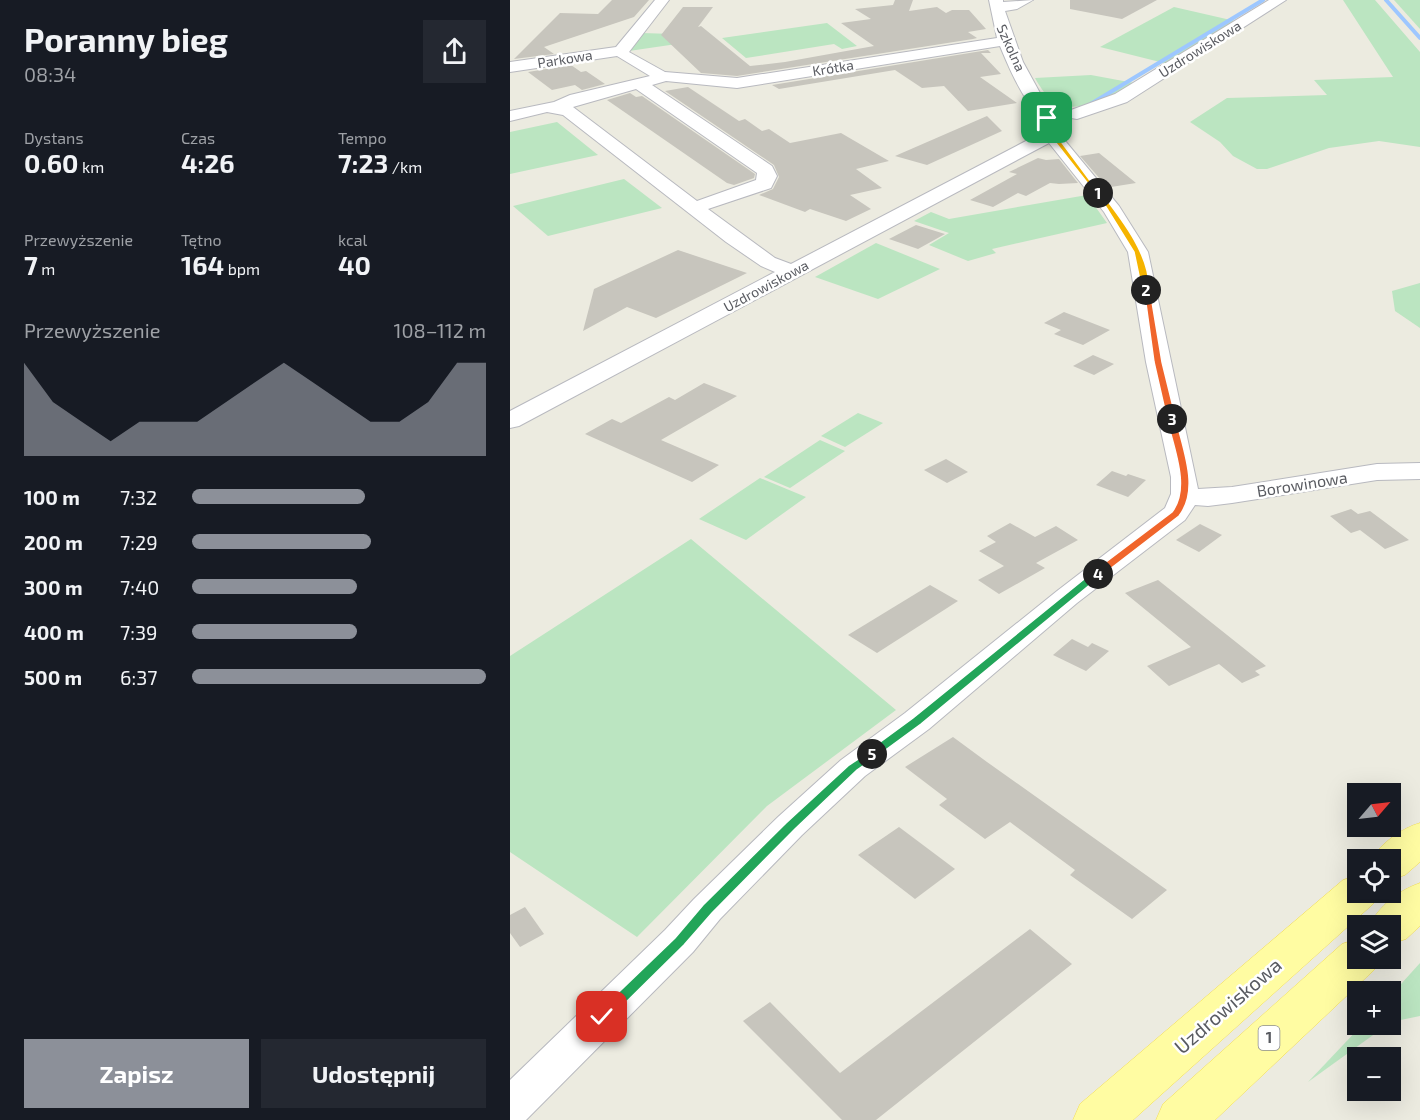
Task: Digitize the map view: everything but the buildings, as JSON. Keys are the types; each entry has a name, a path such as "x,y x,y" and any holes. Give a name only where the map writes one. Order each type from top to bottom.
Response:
{"main road":[{"path":"1401,854 1420,838"},
{"path":"1401,917 1420,900"},
{"name":"Uzdrowiskowa","path":"1098,1120 1347,902"},
{"name":"1","path":"1181,1120 1347,967"}],"street":[{"path":"510,116 557,107 576,99 659,79 661,76 624,55 621,51 662,0"},
{"path":"996,4 1012,6 1026,0"},
{"name":"Uzdrowiskowa","path":"510,421 1058,131 1110,109 1119,103 1121,98 1279,0"},
{"name":"Szkolna","path":"996,4 1005,41 1037,105 1058,131"},
{"name":"Krótka","path":"661,76 737,84 1005,41"},
{"name":"Parkowa","path":"510,67 621,51"},
{"path":"641,85 765,170 768,176 764,183 695,207"},
{"path":"557,107 569,111 733,238 768,262 793,272"},
{"path":"510,1108 679,941 707,909 774,842 853,768 917,721 1067,597 1176,514 1183,505 1186,485 1158,362 1141,262 1119,219 1058,131"},
{"name":"Borowinowa","path":"1185,496 1208,498 1377,472 1420,471"}],"green space":[{"path":"1343,0 1375,0 1420,52 1420,147 1379,141 1329,148 1267,169 1257,169 1233,156 1220,142 1190,122 1227,98 1327,95 1314,80 1393,77"},
{"path":"1394,0 1420,0 1420,29"},
{"path":"1174,7 1235,21 1168,64 1100,47"},
{"path":"827,23 857,46 842,49 834,44 746,58 722,38"},
{"path":"641,33 707,35 704,40 629,51"},
{"path":"1091,75 1134,83 1104,99 1070,107 1049,98 1035,78"},
{"path":"557,122 598,155 510,174 510,132"},
{"path":"624,179 662,208 548,236 513,206"},
{"path":"1087,195 1107,223 992,249 996,253 968,261 929,245 949,233 914,221 931,212 949,219"},
{"path":"876,243 940,269 878,299 815,277"},
{"path":"1420,283 1420,328 1395,311 1392,291"},
{"path":"858,413 883,423 845,447 821,436"},
{"path":"820,440 845,451 790,488 764,477"},
{"path":"760,478 806,497 746,540 699,519"},
{"path":"691,539 896,710 767,806 637,937 510,852 510,656"},
{"path":"1420,963 1420,1016 1401,1020 1401,984"},
{"path":"1353,1035 1373,1035 1357,1047 1347,1047 1347,1054 1308,1082"}],"waterway":[{"path":"1089,105 1263,0"},
{"path":"1386,0 1420,38"}],"route":[{"path":"602,1017 790,826 853,768 917,721 1067,597 1176,514 1183,505 1186,485 1158,362 1138,252 1119,219 1058,142 1052,139 1051,135 1057,126 1049,122 1047,118"}]}
